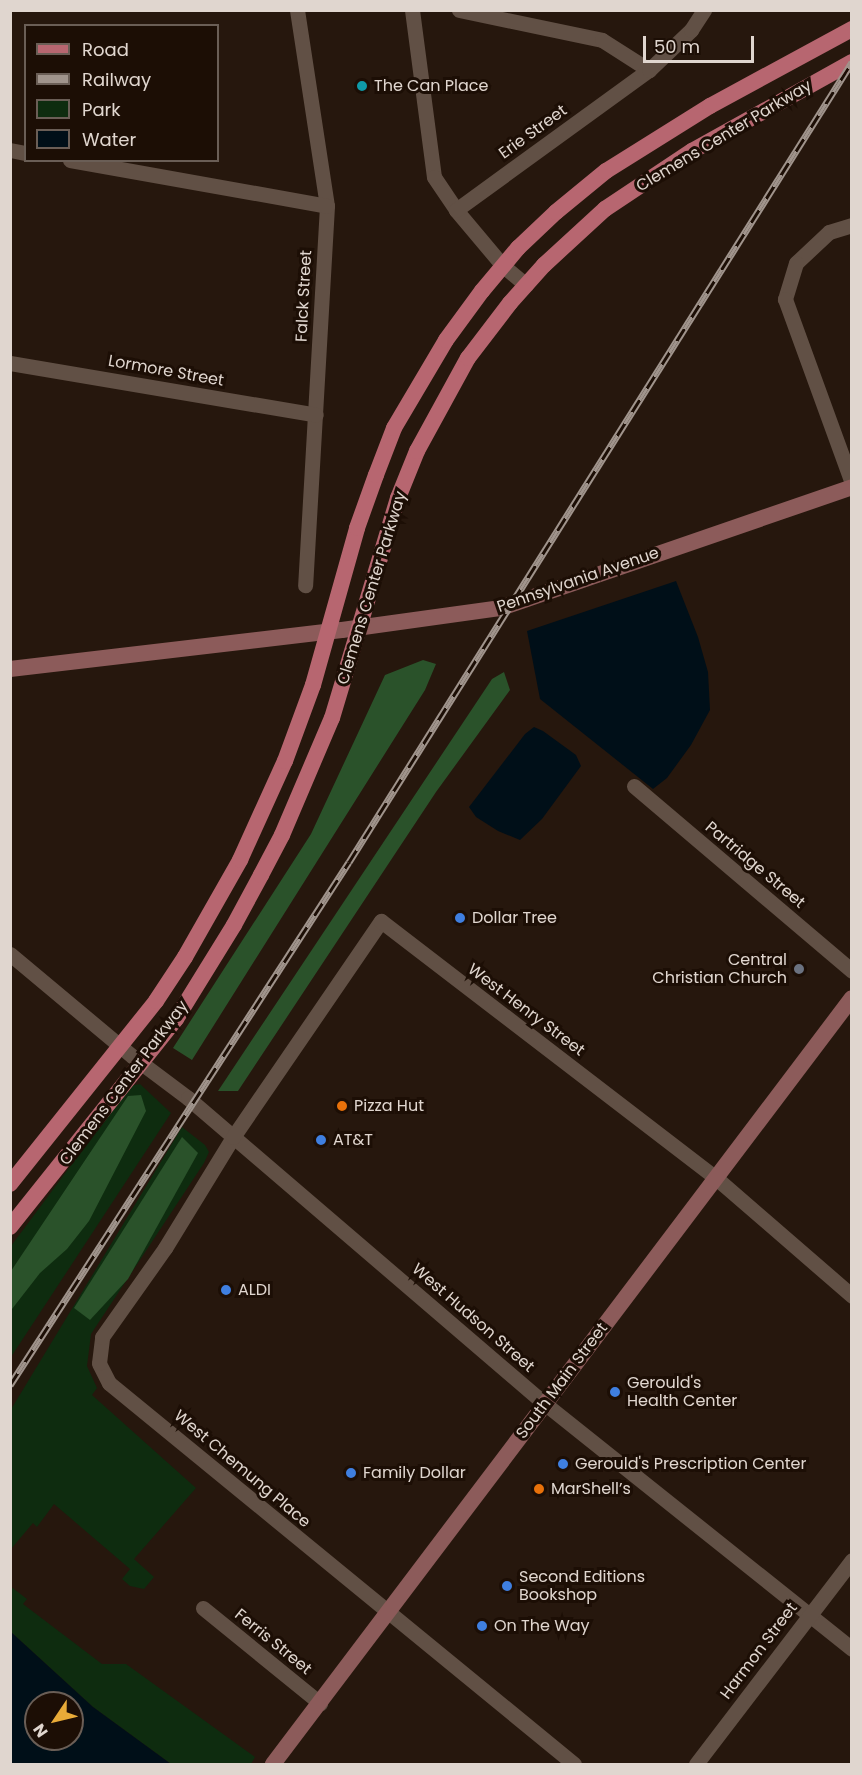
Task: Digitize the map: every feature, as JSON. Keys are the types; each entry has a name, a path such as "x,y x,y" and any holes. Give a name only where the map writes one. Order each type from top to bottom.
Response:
{"main road":[{"name":"Clemens Center Parkway","path":"10,1184 122,1047 185,957 245,850 285,761 313,686 357,528 394,428 446,340 503,266 556,212 606,171 710,105 852,29"},
{"name":"Clemens Center Parkway","path":"10,1227 176,1019 234,925 282,834 332,718 384,540 417,452 468,358 526,285 598,216 648,179 740,123 852,62"},
{"name":"Pennsylvania Avenue","path":"10,669 360,628 501,608 852,485"},
{"name":"South Main Street","path":"273,1764 386,1611 852,998"}],"street":[{"name":"Falck Street","path":"297,10 327,206 305,585"},
{"path":"412,10 434,177 456,210 503,266 526,285"},
{"path":"459,10 602,40 649,70"},
{"name":"Erie Street","path":"456,210 649,70 691,30 704,10"},
{"path":"81,162 327,206"},
{"path":"852,225 829,232 796,263 785,299 852,485"},
{"name":"Lormore Street","path":"10,363 316,415"},
{"name":"Partridge Street","path":"634,786 852,971"},
{"name":"West Henry Street","path":"233,1137 381,921 716,1178 852,1296"},
{"name":"West Hudson Street","path":"10,954 142,1064 188,1098 544,1403 852,1649"},
{"name":"West Chemung Place","path":"233,1137 165,1248 102,1337 99,1363 109,1383 574,1764"},
{"name":"Harmon Street","path":"696,1764 852,1560"},
{"name":"Ferris Street","path":"203,1608 320,1703"}],"green space":[{"path":"423,660 436,664 425,690 192,1060 173,1048 311,834 385,675"},
{"path":"504,672 510,690 436,792 238,1091 218,1091 492,679"},
{"path":"140,1084 171,1113 11,1357 11,1246 130,1086"},
{"path":"141,1095 146,1111 89,1221 67,1249 40,1273 12,1309 11,1316 11,1271 128,1096"},
{"path":"182,1127 205,1145 209,1152 91,1334 87,1366 97,1388 92,1395 196,1488 134,1559 154,1577 144,1589 130,1586 122,1579 130,1569 54,1504 37,1527 33,1523 11,1549 10,1411"},
{"path":"182,1137 198,1153 128,1279 90,1320 74,1308"},
{"path":"10,1586 27,1599 23,1604 102,1664 126,1664 255,1757 251,1764 171,1764 93,1707 84,1699 84,1691 76,1691 11,1632"}],"water":[{"path":"676,581 698,637 708,672 710,710 691,745 667,778 653,789 540,699 527,631"},
{"path":"534,727 576,755 581,766 542,819 520,840 498,831 476,817 469,807 525,734"},
{"path":"11,1632 76,1691 24,1691 24,1751 84,1751 84,1699 171,1764 11,1764"}],"railway":[{"path":"10,1385 349,862 852,62"}],"place":[{"name":"The Can Place","path":"362,86"},
{"name":"Dollar Tree","path":"460,918"},
{"name":"Central Christian Church","path":"799,969"},
{"name":"Pizza Hut","path":"342,1106"},
{"name":"AT&T","path":"321,1140"},
{"name":"ALDI","path":"226,1290"},
{"name":"Gerould's Health Center","path":"615,1392"},
{"name":"Gerould's Prescription Center","path":"563,1464"},
{"name":"Family Dollar","path":"351,1473"},
{"name":"MarShell’s","path":"539,1489"},
{"name":"Second Editions Bookshop","path":"507,1586"},
{"name":"On The Way","path":"482,1626"}]}
